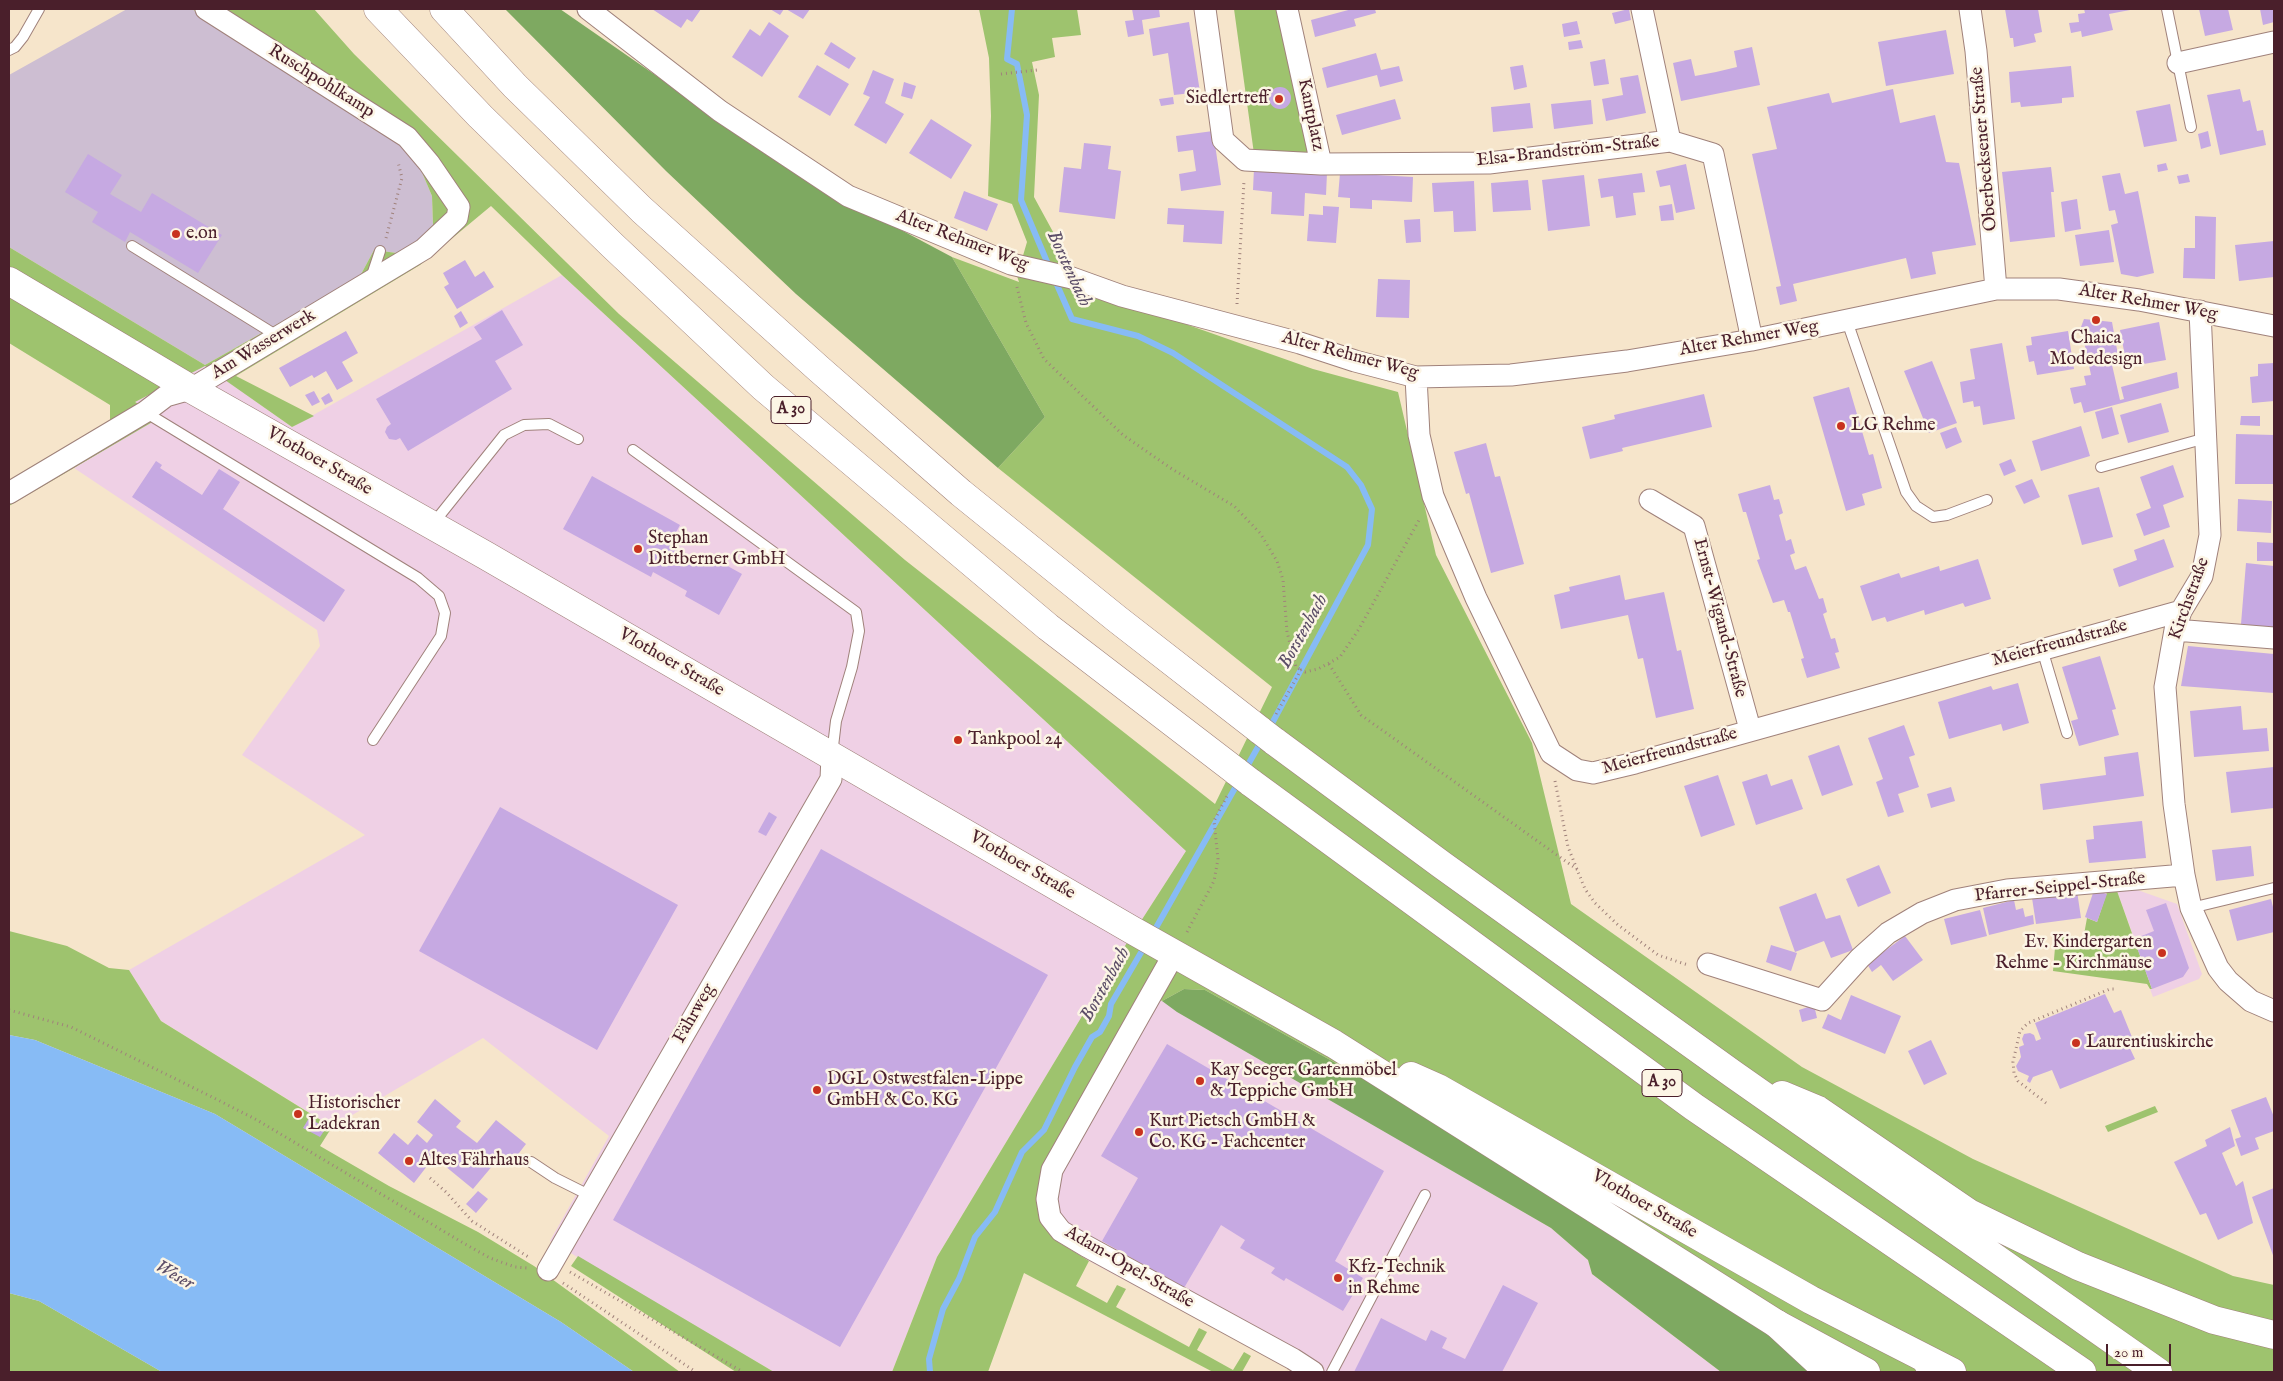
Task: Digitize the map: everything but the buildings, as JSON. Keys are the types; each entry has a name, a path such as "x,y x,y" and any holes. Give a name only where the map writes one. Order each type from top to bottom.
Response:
{"main road":[{"name":"A 30","path":"378,9 480,116 612,245 763,387 1048,627 1244,777 1694,1107 2082,1372"},
{"name":"A 30","path":"444,9 515,86 642,210 961,493 1116,619 1268,736 1442,865 1733,1074 2158,1372"},
{"name":"Vlothoer Straße","path":"9,281 191,390 432,526 1132,930 1334,1044 1777,1324 1866,1372"},
{"name":"Vlothoer Straße","path":"1334,1044 1438,1088 1929,1366 1952,1372"},
{"path":"1733,1074 1818,1110 1970,1213 2078,1266 2214,1320 2274,1335"},
{"path":"1777,1324 1829,1372"}],"street":[{"name":"Ruschpohlkamp","path":"206,9 407,137 429,164"},
{"name":"Alter Rehmer Weg","path":"588,9 720,111 848,196 1011,264 1072,278 1122,296 1300,343 1355,361 1416,377 1510,375 1627,361 1752,340 1996,289 2059,289 2274,326"},
{"path":"1205,9 1223,140 1245,160"},
{"name":"Kantplatz","path":"1245,160 1321,164 1287,9"},
{"path":"1642,9 1670,141"},
{"name":"Oberbecksener Straße","path":"1970,9 1977,60 1996,289"},
{"path":"2178,63 2274,42"},
{"name":"Elsa-Brandström-Straße","path":"1321,164 1489,163 1670,141 1713,154 1752,340"},
{"name":"Am Wasserwerk","path":"9,493 145,412 166,396 191,390 424,250 458,218 459,207 429,164"},
{"name":"Kirchstraße","path":"2200,312 2210,535 2202,576 2178,620 2165,687 2174,804 2184,875 2191,908 2218,968 2251,1001 2274,1011"},
{"path":"1416,377 1418,435 1433,496 1476,598 1551,753"},
{"name":"Ernst-Wigand-Straße","path":"1650,500 1694,526 1750,729"},
{"name":"Meierfreundstraße","path":"1551,753 1577,770 1593,772 1635,763 1750,729 2042,649 2178,620 2274,638"},
{"name":"Fährweg","path":"548,1270 831,779 832,756"},
{"name":"Pfarrer-Seippel-Straße","path":"1708,964 1822,1000 1860,958 1888,934 1922,913 1955,900 2007,890 2184,875"},
{"name":"Adam-Opel-Straße","path":"1174,954 1052,1170 1047,1200 1050,1217 1060,1231 1266,1337 1296,1354 1313,1372"}],"lane":[{"path":"9,50 15,47 23,37 39,9"},
{"path":"2167,9 2191,128"},
{"path":"132,246 279,337"},
{"path":"370,282 380,251"},
{"path":"1847,321 1906,492 1916,506 1933,517 1947,515 1987,500"},
{"path":"145,412 418,578 439,596 445,613 441,636 373,740"},
{"path":"432,526 504,435 524,425 549,424 578,439"},
{"path":"2102,467 2206,438"},
{"path":"633,450 856,612 858,630 852,667 836,721 832,756"},
{"path":"2042,649 2067,733"},
{"path":"2191,908 2274,888"},
{"path":"531,1162 554,1178 591,1196"},
{"path":"1332,1372 1424,1194"}],"path":[{"path":"1001,74 1037,70"},
{"path":"380,251 402,178 399,164 394,156"},
{"path":"1237,297 1245,160"},
{"path":"1011,264 1026,322 1044,359 1123,435 1172,469 1234,506 1260,533 1278,561 1283,580 1287,632 1296,667 1303,671 1329,664 1340,657 1359,628 1433,496"},
{"path":"1329,664 1361,715 1578,870"},
{"path":"1551,753 1558,804 1568,847 1585,889 1595,903 1618,925 1658,955 1695,968 1708,964"},
{"path":"1174,954 1214,881 1218,859 1216,843"},
{"path":"2046,1103 2018,1081 2014,1073 2013,1062 2020,1031 2028,1023 2110,989 2115,989"},
{"path":"9,1010 71,1027 257,1120 490,1258 515,1267 571,1272 743,1372"},
{"path":"430,1178 446,1192 472,1221 548,1270 561,1282 696,1372"}],"shaded area":[{"path":"127,9 192,9 403,142 421,170 432,196 433,225 404,254 374,250 359,278 205,365 9,247 9,75"},
{"path":"562,275 1186,851 1114,963 937,1257 892,1372 774,1372 550,1241 609,1136 483,1038 332,1127 320,1145 331,1126 161,1021 129,970 365,835 242,755 320,646 317,630 74,468 160,417 135,402 205,365 292,427"},
{"path":"2129,887 2177,904 2202,974 2199,979 2153,997 2150,989 2152,988 2117,891"},
{"path":"1147,992 1551,1228 1588,1260 1592,1274 1721,1372 1295,1372 1089,1261 1055,1240 1038,1206"}],"green space":[{"path":"192,9 314,9 354,54 619,314 905,560 1215,804 1272,687 998,468 1045,417 952,257 1019,282 1017,276 1027,242 1012,204 988,196 991,116 989,58 979,9 1077,9 1081,35 1052,38 1055,57 1032,62 1039,95 1034,197 1076,274 1078,296 1123,302 1313,369 1398,392 1436,555 1532,743 1571,904 1802,1067 1973,1159 2233,1276 2274,1285 2274,1372 1812,1372 1375,1085 1205,990 1184,989 1162,1001 1147,992 1038,1206 1055,1240 1089,1261 1076,1286 1107,1303 1117,1285 1126,1289 1116,1307 1189,1347 1199,1328 1207,1332 1197,1350 1233,1370 1244,1352 1251,1356 1242,1372 1213,1372 1024,1273 988,1372 892,1372 937,1257 1114,963 1186,851 562,275 491,206 420,265 236,376 314,416 292,427 205,366 135,402 161,417 9,506 9,480 110,420 110,405 9,343 9,247 205,365 359,278 374,250 404,254 433,225 432,196 421,170 403,142"},
{"path":"505,9 560,9 713,115 843,199 952,257 1045,417 998,468 796,294 666,171"},
{"path":"1234,9 1286,9 1320,163 1255,161"},
{"path":"2117,891 2152,989 2147,984 2053,971 2056,936 2083,940 2087,918 2097,922 2107,892"},
{"path":"9,931 67,946 109,968 129,970 161,1021 332,1127 320,1146 389,1186 478,1232 534,1266 680,1372 634,1372 561,1322 215,1114 35,1040 9,1035"},
{"path":"1184,989 1205,990 1375,1085 1731,1301 1812,1372 1721,1372 1592,1274 1588,1260 1551,1228 1177,1012 1162,1001"},
{"path":"2155,1106 2158,1112 2108,1132 2105,1126"},
{"path":"578,1256 774,1372 736,1372 571,1266"},
{"path":"9,1293 39,1301 162,1372 9,1372"}],"water":[{"name":"Weser","path":"9,1035 35,1040 215,1114 561,1322 634,1372 162,1372 39,1301 9,1293"}],"waterway":[{"name":"Borstenbach","path":"1012,9 1007,59 1017,64 1027,115 1021,200 1050,269"},
{"name":"Borstenbach","path":"1054,278 1072,319 1138,336 1173,353 1347,467 1361,485 1372,509 1368,545 1269,729"},
{"name":"Borstenbach","path":"1245,770 1262,740"},
{"name":"Borstenbach","path":"1153,933 1239,781"},
{"name":"Borstenbach","path":"930,1372 929,1359 943,1309 959,1279 975,1237 995,1212 1022,1152 1044,1130 1075,1067 1092,1037 1100,1032 1109,1016 1111,1004 1146,944"}],"place":[{"name":"Siedlertreff","path":"1279,99"},
{"name":"e.on","path":"176,234"},
{"name":"Chaica Modedesign","path":"2096,320"},
{"name":"LG Rehme","path":"1841,426"},
{"name":"Stephan Dittberner GmbH","path":"638,549"},
{"name":"Tankpool 24","path":"958,740"},
{"name":"Ev. Kindergarten Rehme - Kirchmäuse","path":"2162,953"},
{"name":"Laurentiuskirche","path":"2076,1043"},
{"name":"Kay Seeger Gartenmöbel & Teppiche GmbH","path":"1200,1081"},
{"name":"DGL Ostwestfalen-Lippe GmbH & Co. KG","path":"817,1090"},
{"name":"Historischer Ladekran","path":"298,1114"},
{"name":"Kurt Pietsch GmbH & Co. KG - Fachcenter","path":"1139,1132"},
{"name":"Altes Fährhaus","path":"409,1161"},
{"name":"Kfz-Technik in Rehme","path":"1338,1278"}]}
